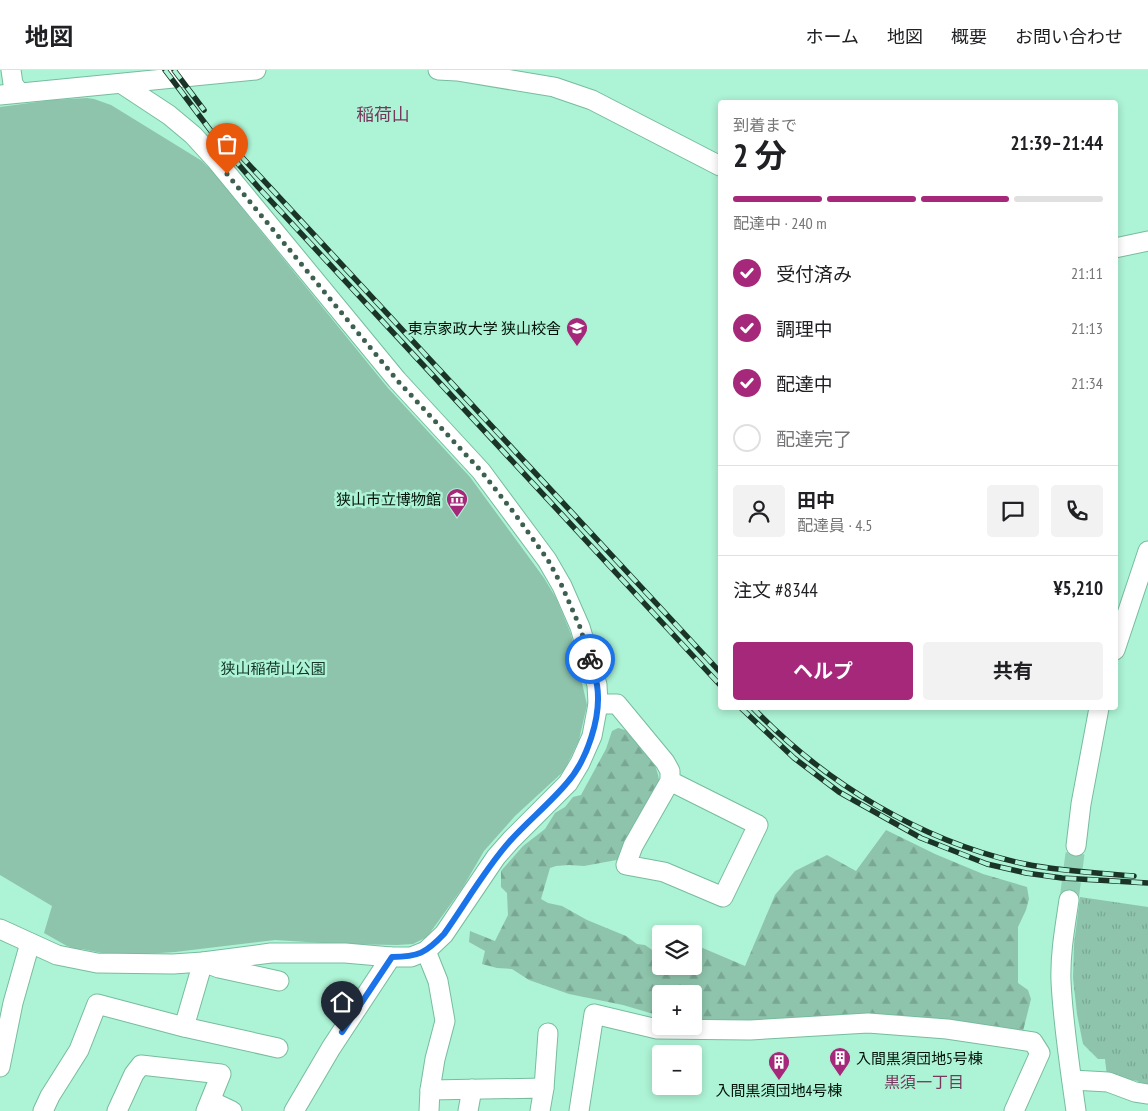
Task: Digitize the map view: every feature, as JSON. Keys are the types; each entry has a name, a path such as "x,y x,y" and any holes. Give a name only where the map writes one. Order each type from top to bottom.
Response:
{"street":[{"path":"11,70 13,84 19,92"},
{"path":"19,92 25,82 24,70"},
{"path":"0,95 256,70"},
{"path":"438,70 457,71 554,87 592,100 718,165"},
{"path":"0,929 57,954 97,963 173,964 271,953 345,953 411,957 426,951 444,934 496,857 510,840 568,783 580,763 592,736 598,704 597,685 580,627 571,605 548,560 515,514 481,471 397,380 216,159 193,135 169,115 122,84"},
{"path":"1118,247 1148,241"},
{"path":"1118,641 1148,551"},
{"path":"598,704 617,704 670,770 670,781 633,846 626,865 664,872 723,898 758,826 670,781"},
{"path":"1076,846 1081,804 1099,710"},
{"path":"1069,900 1062,944 1061,979 1076,1111"},
{"path":"0,1068 13,1004 30,943"},
{"path":"426,951 438,981 445,1021 435,1059 429,1111"},
{"path":"294,1111 330,1048 392,957"},
{"path":"203,962 219,968 279,981"},
{"path":"184,1027 203,962"},
{"path":"43,1111 50,1096 79,1050 97,1004 184,1027 278,1048"},
{"path":"579,1111 594,1014 657,1029 750,1030 868,1022 947,1030 1033,1042 1040,1053 1014,1111"},
{"path":"540,1111 544,1088 548,1033"},
{"path":"118,1111 134,1074 141,1065 221,1074 208,1106 232,1111"},
{"path":"1072,1080 1108,1082 1135,1092 1148,1094"},
{"path":"430,1090 544,1088"},
{"path":"468,1111 472,1089"}],"green space":[{"name":"狭山稲荷山公園","path":"87,98 111,105 202,161 212,171 388,388 470,477 544,578 556,598 571,634 587,705 579,740 564,771 515,816 484,851 463,887 427,937 413,944 339,944 275,940 142,955 107,954 80,950 67,946 44,933 52,906 0,875 0,107 52,100"},
{"path":"618,728 627,731 642,743 653,760 660,788 622,859 584,866 569,865 550,868 541,899 548,903 562,906 587,920 626,936 637,944 645,945 652,950 652,975 702,975 702,948 745,966 775,895 795,871 827,855 856,871 886,830 935,854 983,874 1027,887 1029,899 1018,927 1018,983 1028,990 1031,999 1023,1031 867,1016 769,1022 702,1022 702,985 652,985 652,1014 623,1005 569,994 529,980 512,969 482,964 485,951 469,942 470,931 495,941 508,915 507,893 501,887 501,871 523,846 545,829 555,813 565,807 573,797 581,795 606,749 612,731"},
{"path":"1080,897 1148,907 1148,1088 1140,1087 1138,1081 1107,1076 1105,1059 1098,1059 1083,1044 1073,978 1074,944"}],"tunnel":[{"path":"1069,900 1076,846"}],"railway":[{"path":"165,70 220,143 258,187 718,683"},
{"path":"174,70 204,110"},
{"path":"240,155 718,670"},
{"path":"743,710 794,758 839,792 921,838 987,864 1026,873 1062,878 1148,883"},
{"path":"755,710 811,761 844,785 877,806 949,841 1025,864 1065,870 1134,876"}],"way so far":[{"path":"227,174 358,334 397,380 481,471 515,514 548,560 562,586 580,627 590,659"}],"place":[{"name":"東京家政大学 狭山校舎","path":"577,347"},
{"name":"狭山市立博物館","path":"457,518"},
{"name":"入間黒須団地5号棟","path":"840,1077"},
{"name":"入間黒須団地4号棟","path":"779,1081"}],"district":[{"name":"稲荷山","path":"383,114"},
{"name":"黒須一丁目","path":"924,1082"}],"route":[{"path":"342,1032 392,957 411,957 426,951 434,944 444,934 496,857 510,840 568,783 580,763 592,736 598,704 597,685 590,659"}]}
